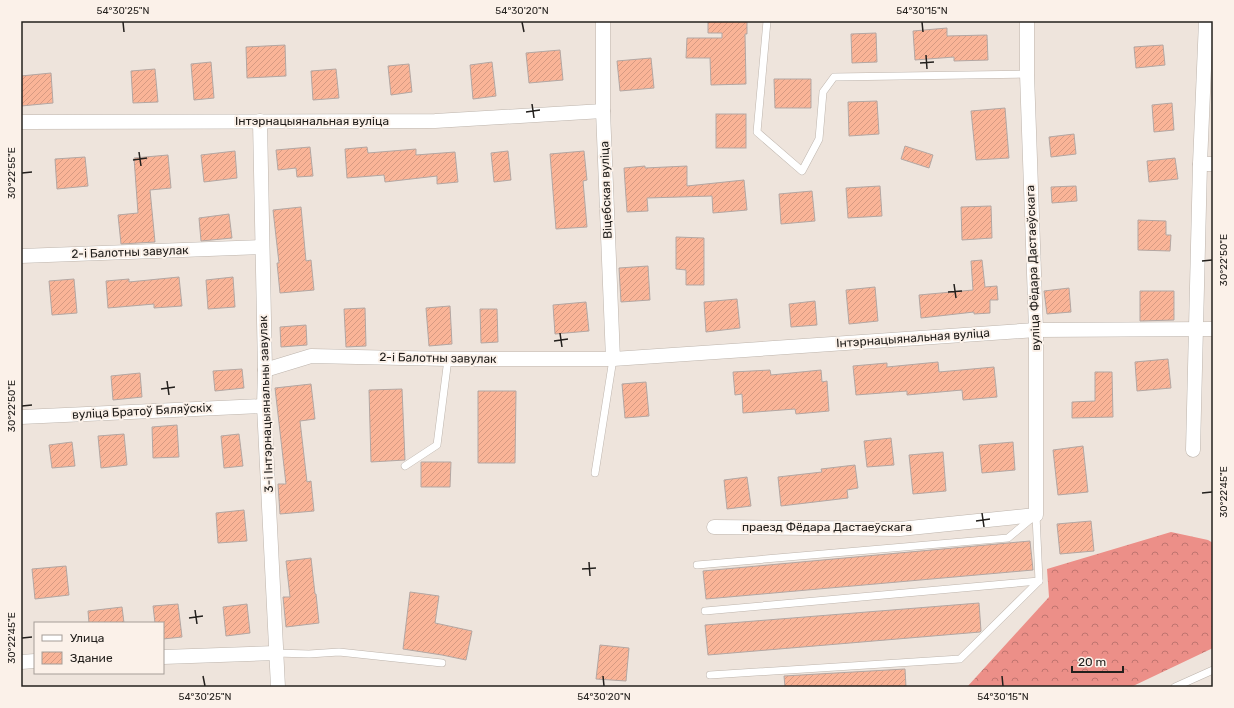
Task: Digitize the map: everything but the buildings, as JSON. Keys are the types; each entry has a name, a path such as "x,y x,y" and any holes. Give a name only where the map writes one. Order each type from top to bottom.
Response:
{"street":[{"name":"Віцебская вуліца","path":"603,21 603,111 613,358"},
{"name":"вуліца Фёдара Дастаеўскага","path":"1027,21 1036,330 1036,515"},
{"path":"1193,450 1196,328 1206,164 1206,21"},
{"name":"Інтэрнацыянальная вуліца","path":"21,122 435,121 603,111"},
{"name":"3-і Інтэрнацыянальны завулак","path":"260,121 265,370 264,406 278,687"},
{"name":"2-і Балотны завулак","path":"21,256 262,247"},
{"name":"Інтэрнацыянальная вуліца","path":"613,358 1036,330 1213,329"},
{"name":"2-і Балотны завулак","path":"265,370 311,356 448,359 613,358"},
{"name":"вуліца Братоў Бяляўскіх","path":"21,417 264,406"},
{"name":"праезд Фёдара Дастаеўскага","path":"714,527 900,529 1036,515"},
{"path":"164,657 276,653"},
{"path":"21,662 34,661"}],"lane":[{"path":"766,21 757,132 802,172 819,139 823,92 834,77 1028,74"},
{"path":"594,473 613,358"},
{"path":"405,466 437,445 448,359"},
{"path":"697,565 1008,538 1036,515"},
{"path":"710,675 960,658 1038,581 1036,515"},
{"path":"705,611 1038,581"},
{"path":"276,653 310,654 339,652 442,663"},
{"path":"1175,687 1213,670"}],"green space":[{"path":"1171,532 1208,540 1213,543 1213,648 1131,687 967,687 1049,597 1047,569"}]}
